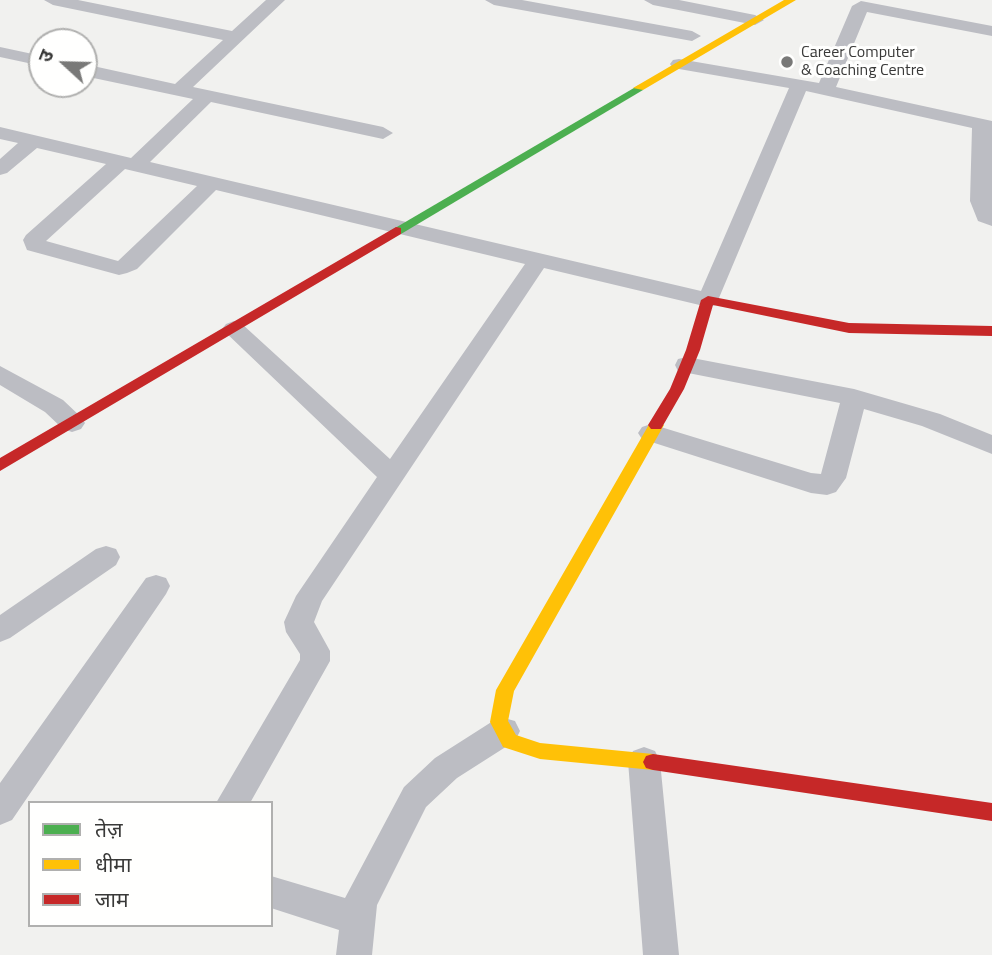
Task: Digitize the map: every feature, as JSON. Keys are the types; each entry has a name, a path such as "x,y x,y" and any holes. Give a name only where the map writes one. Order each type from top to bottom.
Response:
{"main road":[{"path":"674,57 702,31 762,0"},
{"path":"0,465 59,410 234,329 398,218 674,57 755,20 790,0"},
{"path":"348,235 371,221"},
{"path":"992,331 849,327 708,300 687,365 505,690 499,722 510,741 540,751 644,761 992,812"}],"street":[{"path":"53,0 236,37"},
{"path":"178,91 276,0"},
{"path":"494,0 702,31"},
{"path":"653,0 755,20"},
{"path":"826,89 861,6 992,32"},
{"path":"0,52 28,58"},
{"path":"674,57 987,126 980,201 986,216 992,220"},
{"path":"98,73 383,133"},
{"path":"0,133 371,221 398,218 539,260 708,300 800,84"},
{"path":"206,97 34,240 35,245 119,268 129,264 211,183"},
{"path":"0,169 33,141"},
{"path":"233,801 314,661 315,651 301,632 299,622 302,611 539,260"},
{"path":"234,329 392,476"},
{"path":"687,365 854,397 931,420 992,444"},
{"path":"0,374 59,410"},
{"path":"651,433 811,484 827,485 833,478 838,463 854,397"},
{"path":"0,630 106,557"},
{"path":"0,810 156,586"},
{"path":"354,955 360,903 415,797 446,768 503,731"},
{"path":"644,761 661,955"},
{"path":"273,893 357,919"}],"traffic: fast":[{"path":"396,231 639,88"}],"traffic: slow":[{"path":"639,88 791,0"},
{"path":"653,762 540,751 510,741 499,722 505,690 656,425"}],"traffic: jam":[{"path":"0,465 396,231"},
{"path":"656,425 677,389 693,350 708,300 849,328 992,331"},
{"path":"653,762 992,812"}],"place":[{"name":"Career Computer & Coaching Centre","path":"787,62"}]}
